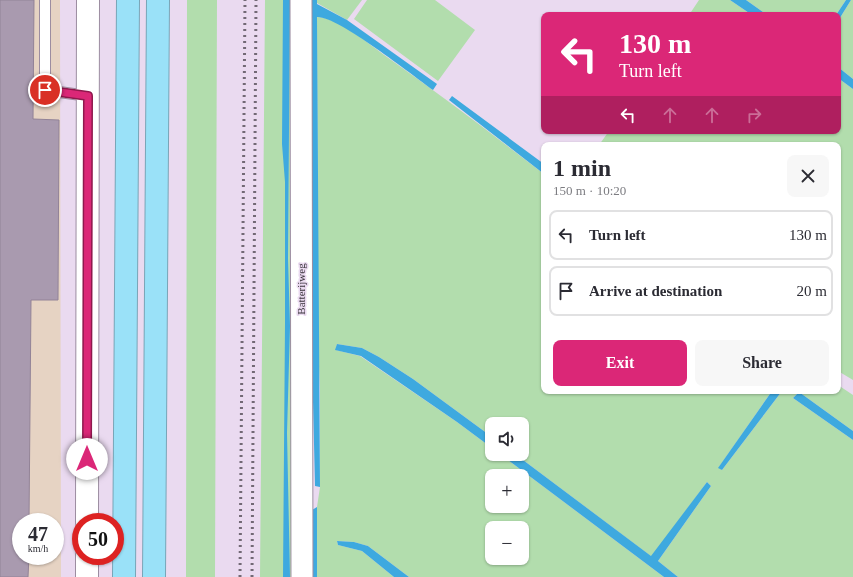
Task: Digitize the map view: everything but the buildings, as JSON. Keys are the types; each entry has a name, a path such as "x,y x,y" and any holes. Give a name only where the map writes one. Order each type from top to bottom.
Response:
{"highway":[{"path":"124,577 128,0"},
{"path":"154,577 158,0"}],"main road":[{"path":"87,513 88,0"},
{"path":"87,565 87,577"}],"street":[{"name":"Batterijweg","path":"301,0 302,577"}],"lane":[{"path":"45,0 45,90 88,96"}],"shaded area":[{"path":"0,0 60,0 61,513 12,513 12,565 61,565 61,577 0,577"}],"green space":[{"path":"187,0 217,0 215,577 186,577"},
{"path":"265,0 297,0 297,577 260,577"},
{"path":"317,0 362,0 347,20 317,3"},
{"path":"367,0 435,0 475,30 438,81 354,19"},
{"path":"699,0 730,0 748,12 691,12"},
{"path":"746,0 846,0 838,12 763,12"},
{"path":"851,0 853,0 853,79 841,69 841,16"},
{"path":"317,17 325,18 354,32 541,172 541,394 770,394 719,467 722,470 780,394 797,394 793,398 853,440 853,577 678,577 658,561 711,486 707,482 652,557 524,461 529,461 529,417 485,417 485,432 413,379 362,348 337,344 336,350 360,356 485,443 485,461 509,461 520,469 485,469 485,513 529,513 529,476 664,577 409,577 368,546 354,542 337,541 338,545 362,551 394,577 317,577 317,507 320,487"},
{"path":"841,80 853,89 853,380 841,373 841,142 601,142 607,134 841,134"},
{"path":"841,387 853,395 853,431 802,394 841,394"}],"water":[{"path":"283,0 290,0 288,259 290,326 287,433 290,577 283,577 285,182 282,144"},
{"path":"312,0 317,0 317,4 347,20 437,84 433,90 393,60 357,36 327,19 317,17 320,487 315,486 312,360"},
{"path":"730,0 746,0 763,12 748,12"},
{"path":"846,0 851,0 841,16 841,12 838,12"},
{"path":"841,69 853,79 853,89 841,80"},
{"path":"452,96 541,162 541,172 449,100"},
{"path":"337,344 362,348 379,357 413,379 485,432 485,443 361,356 335,350"},
{"path":"770,394 780,394 722,470 718,468"},
{"path":"797,394 802,394 853,431 853,440 793,398"},
{"path":"509,461 524,461 651,556 707,482 711,486 658,561 678,577 664,577 529,476 529,469 520,469"},
{"path":"317,507 317,577 311,577 312,510"},
{"path":"337,541 354,542 368,546 409,577 394,577 362,551 338,545"}],"railway":[{"path":"240,577 245,0"},
{"path":"252,577 256,0"}],"route":[{"path":"45,90 88,96 87,459"}]}
